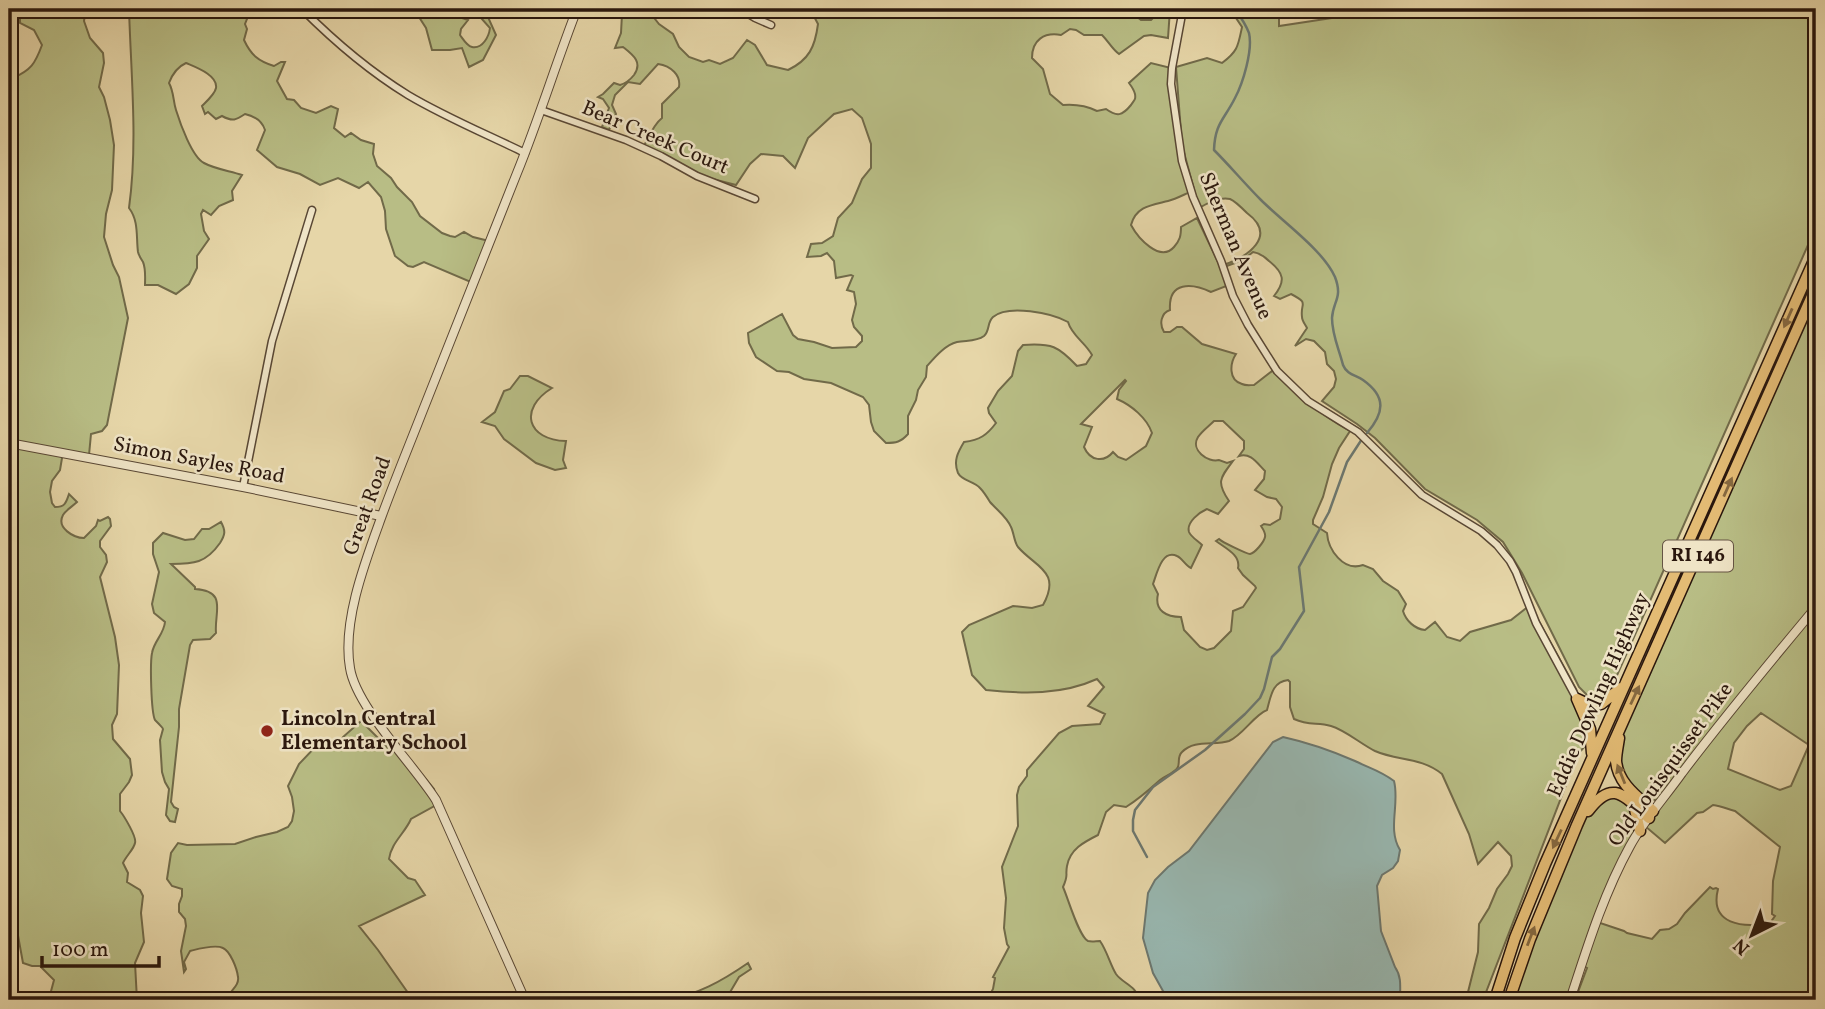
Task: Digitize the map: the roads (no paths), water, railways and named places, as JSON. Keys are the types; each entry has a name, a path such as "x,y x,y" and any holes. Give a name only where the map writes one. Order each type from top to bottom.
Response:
{"highway":[{"name":"Eddie Dowling Highway","path":"1495,1000 1515,938 1545,864 1816,256"},
{"name":"Eddie Dowling Highway","path":"1509,1000 1530,939 1577,825 1816,287"},
{"path":"1577,699 1588,704 1601,704 1623,687"},
{"path":"1577,699 1590,729 1592,757"},
{"path":"1621,726 1616,759 1619,775 1651,815"},
{"path":"1577,825 1604,794 1618,794 1651,815"},
{"path":"1634,806 1640,831"}],"street":[{"path":"302,9 353,56 392,85 427,106 525,153"},
{"name":"Great Road","path":"525,1000 436,800 372,713 356,685 350,669 350,625 355,598 381,516 525,153 577,9"},
{"path":"740,9 755,19 772,25"},
{"name":"Sherman Avenue","path":"1183,9 1171,84 1182,162 1193,197 1233,296 1248,325 1277,371 1308,401 1358,432 1422,495 1481,531 1497,545 1516,572 1536,623 1577,699"},
{"name":"Bear Creek Court","path":"541,110 626,140 697,176 755,199"},
{"path":"243,487 272,341 312,210"},
{"name":"Simon Sayles Road","path":"9,443 381,516"},
{"name":"Old Louisquisset Pike","path":"1570,1000 1612,881 1640,831 1714,732 1816,607"}],"water":[{"path":"1283,737 1337,753 1394,781 1394,834 1400,850 1398,861 1382,875 1377,886 1381,931 1399,975 1400,1000 1168,1000 1153,973 1143,938 1148,893 1155,880 1189,851 1273,742"}],"waterway":[{"path":"1235,9 1249,33 1248,57 1238,92 1218,127 1214,150 1261,200 1312,247 1335,277 1338,295 1332,324 1343,365 1349,373 1371,386 1379,399 1380,412 1367,433"},
{"path":"1147,857 1133,831 1135,810 1153,787 1205,750 1260,698 1272,657 1304,611 1299,567 1329,512 1347,462 1362,439"}],"place":[{"name":"Lincoln Central Elementary School","path":"267,731"}]}
